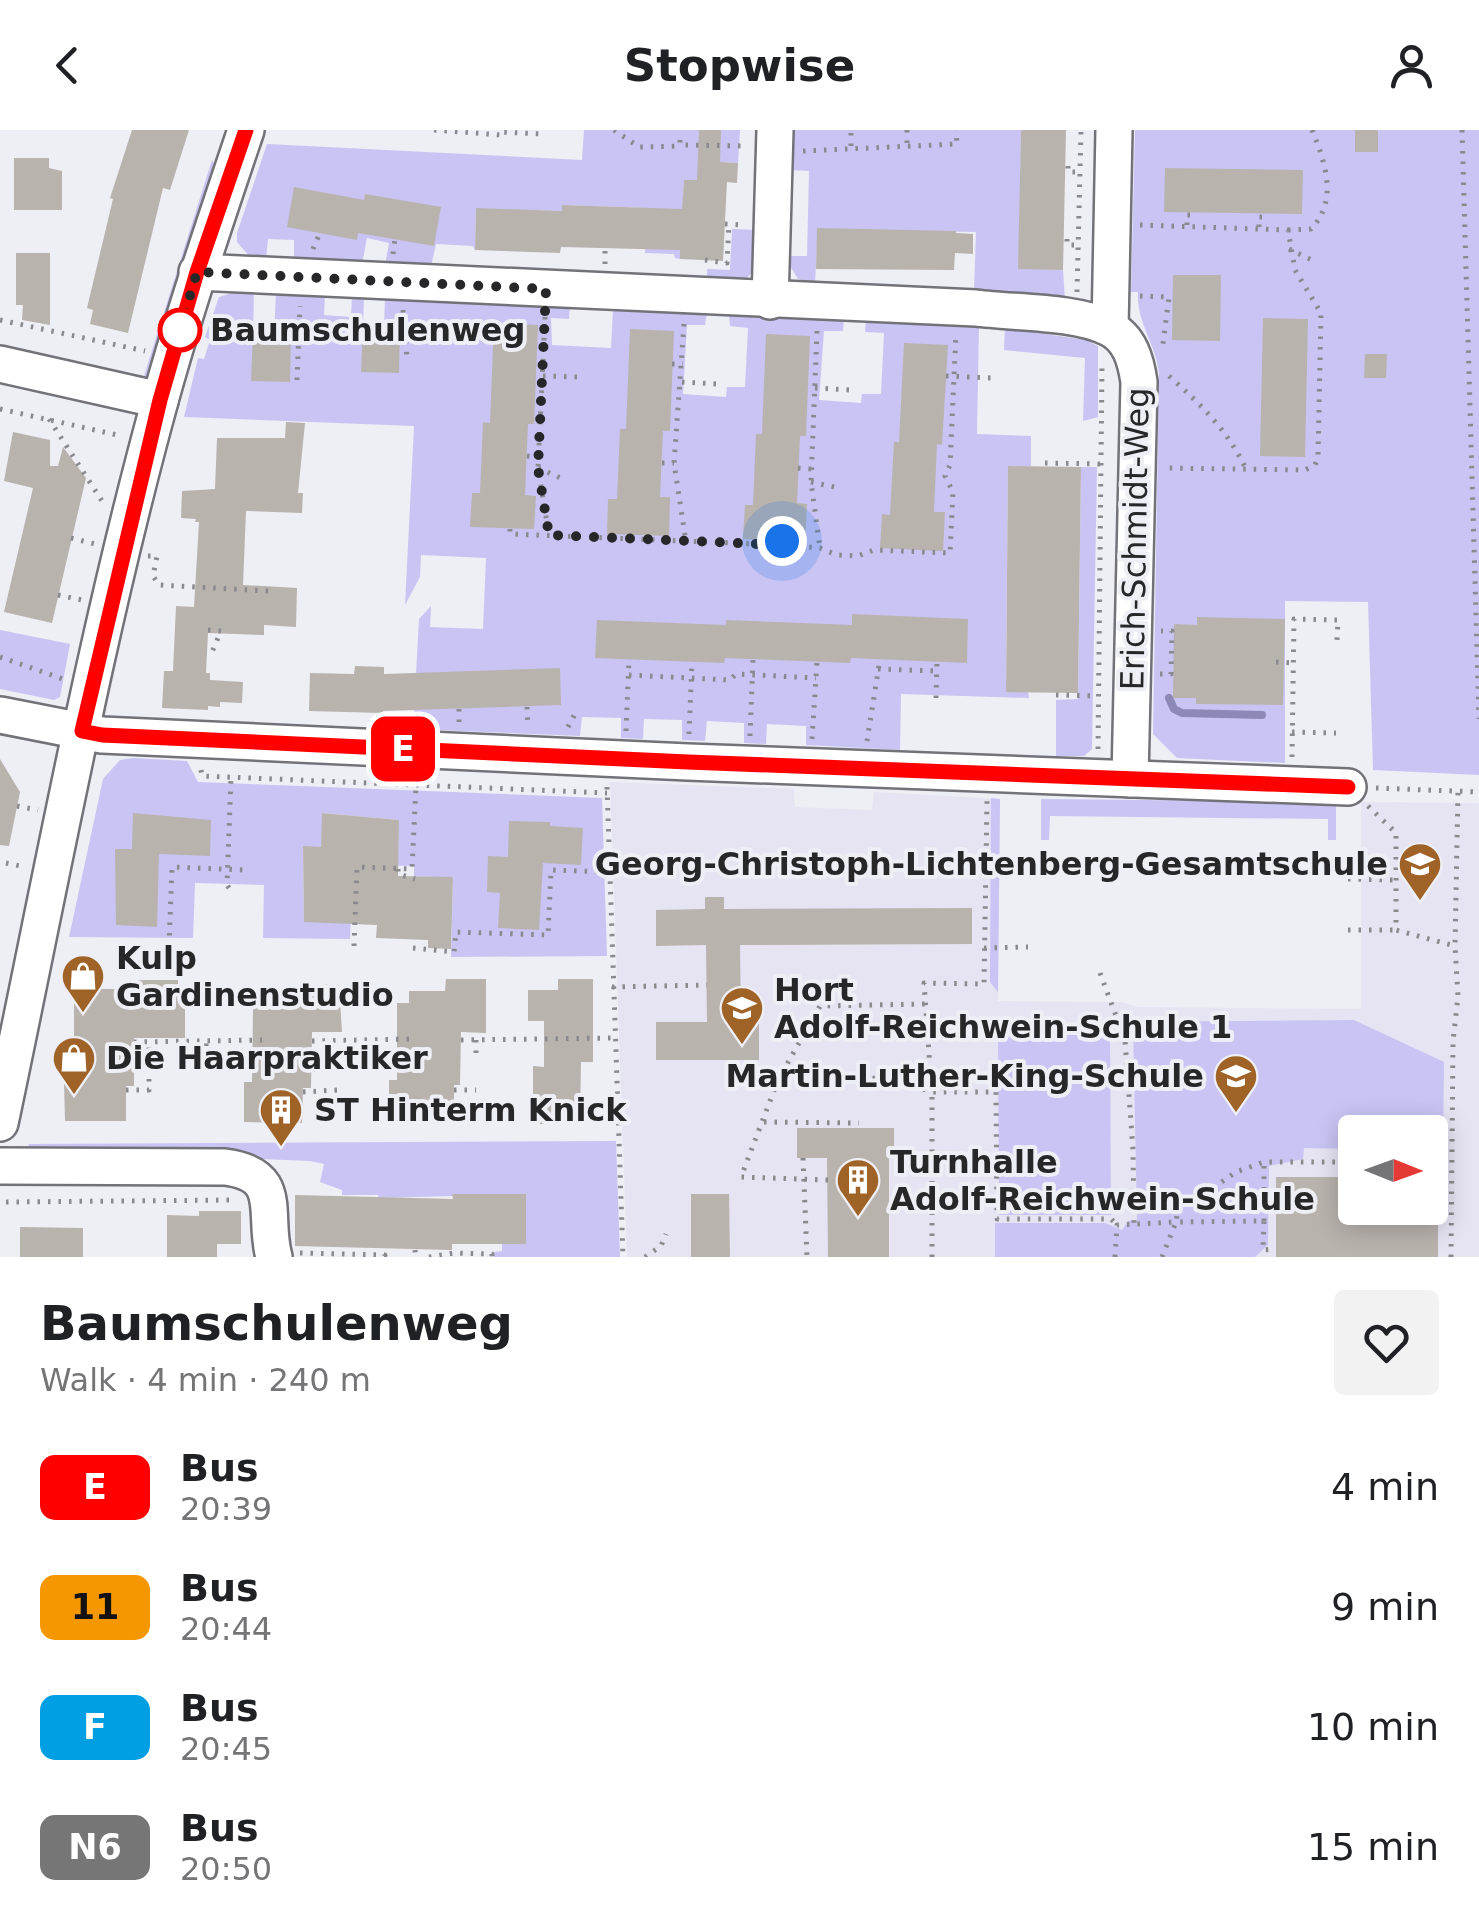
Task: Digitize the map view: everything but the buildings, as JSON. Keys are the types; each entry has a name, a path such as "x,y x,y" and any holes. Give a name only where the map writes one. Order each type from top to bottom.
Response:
{"street":[{"path":"0,1123 82,731 160,400 197,272 246,130"},
{"path":"197,272 958,308 1067,318 1110,328 1114,130"},
{"path":"770,301 775,139"},
{"name":"Erich-Schmidt-Weg","path":"1110,328 1130,349 1136,364 1137,467 1114,778"},
{"path":"0,364 160,400"},
{"path":"0,715 102,735 608,776 862,768 1348,787"},
{"path":"0,1166 225,1167 256,1176 269,1200 273,1255"}],"path":[{"path":"434,130 501,136 501,132 543,134"},
{"path":"614,130 639,147 775,139 851,150 957,144 956,130"},
{"path":"907,130 907,145"},
{"path":"1112,224 1311,229 1324,216 1328,204 1327,178 1312,130"},
{"path":"1462,130 1479,719"},
{"path":"850,133 851,150"},
{"path":"1068,166 1068,172 1080,172"},
{"path":"1187,225 1187,215 1192,216"},
{"path":"1259,226 1259,216 1265,217"},
{"path":"705,260 727,264 729,224"},
{"path":"1137,467 1311,469 1318,457 1315,425 1321,313 1295,270 1288,230"},
{"path":"1067,239 1067,245 1078,245"},
{"path":"1289,248 1316,262"},
{"path":"297,380 294,362 300,277"},
{"path":"399,282 407,358"},
{"path":"546,289 540,357 543,376 538,395 538,468 549,535"},
{"path":"686,296 674,463 686,542"},
{"path":"818,302 810,482 820,548"},
{"path":"945,476 950,465 958,308"},
{"path":"0,320 148,352"},
{"path":"1110,328 1102,344 1098,696 1114,778"},
{"path":"672,364 683,364"},
{"path":"1136,364 1155,364 1215,417 1246,469"},
{"path":"543,376 580,377"},
{"path":"946,376 992,378"},
{"path":"682,382 717,384"},
{"path":"815,388 851,390"},
{"path":"671,400 681,400"},
{"path":"0,408 125,436"},
{"path":"944,413 952,414"},
{"path":"49,419 106,508"},
{"path":"526,456 539,457"},
{"path":"662,463 674,463"},
{"path":"1045,464 1101,464"},
{"path":"538,468 563,479"},
{"path":"798,468 811,469"},
{"path":"936,476 945,476"},
{"path":"510,528 510,534 782,543 858,556 874,550 950,553 953,492 945,476"},
{"path":"810,482 840,488"},
{"path":"72,538 98,544"},
{"path":"140,555 157,556 154,580 159,585 238,586 269,591"},
{"path":"58,595 85,601"},
{"path":"1292,741 1294,620 1338,620 1337,640"},
{"path":"208,630 221,631 212,652"},
{"path":"0,657 93,686"},
{"path":"750,743 753,659"},
{"path":"862,768 880,659"},
{"path":"627,719 629,660"},
{"path":"690,723 692,662"},
{"path":"812,730 817,662"},
{"path":"936,698 938,662"},
{"path":"1276,662 1294,662"},
{"path":"878,669 937,671"},
{"path":"629,675 730,680 736,674 816,678"},
{"path":"1056,695 1098,696"},
{"path":"1292,732 1336,732"},
{"path":"194,740 202,776 416,785 608,776 623,1257"},
{"path":"932,1257 932,1094 924,983 984,984 987,773"},
{"path":"230,888 227,870 231,777"},
{"path":"354,946 357,867 412,869 416,785"},
{"path":"1348,787 1479,792"},
{"path":"1348,787 1396,834 1396,930"},
{"path":"1450,1257 1453,1041 1458,996 1458,791"},
{"path":"17,806 41,811"},
{"path":"6,863 28,868"},
{"path":"169,946 172,868 246,870"},
{"path":"398,868 398,874 415,879"},
{"path":"413,948 454,952 456,932 548,936 550,870 609,872"},
{"path":"1348,880 1396,880"},
{"path":"1348,930 1396,930 1455,946"},
{"path":"984,948 1028,947"},
{"path":"1100,973 1126,1040 1134,1150 1134,1224"},
{"path":"612,987 706,985"},
{"path":"828,1180 741,1177 778,1080 820,1006 925,1004"},
{"path":"461,1040 614,1038"},
{"path":"312,1041 409,1039"},
{"path":"134,1042 262,1040"},
{"path":"476,1040 476,1054"},
{"path":"329,1041 328,1060 338,1060 337,1066"},
{"path":"66,1042 83,1042"},
{"path":"126,1090 149,1090 149,1042"},
{"path":"197,1063 206,1055 206,1042"},
{"path":"778,1080 888,1078 932,1094 996,1092 996,1220 1113,1220 1134,1224 1264,1221"},
{"path":"302,1092 337,1090"},
{"path":"454,1090 476,1090"},
{"path":"764,1122 859,1123"},
{"path":"802,1158 807,1257"},
{"path":"620,1160 630,1160"},
{"path":"1162,1257 1184,1200 1210,1191 1236,1172 1264,1162 1338,1162"},
{"path":"1264,1162 1263,1250 1276,1249"},
{"path":"6,1202 269,1200"},
{"path":"1113,1220 1115,1257"},
{"path":"645,1257 661,1246 666,1234"},
{"path":"429,1257 492,1255 492,1244"},
{"path":"343,1246 343,1254"},
{"path":"273,1255 385,1254 384,1257"}],"shaded area":[{"path":"584,130 740,130 738,163 715,162 714,181 684,180 680,259 674,254 645,253 647,208 563,205 562,211 476,209 475,251 473,246 436,244 431,266 385,265 389,243 367,238 362,264 294,260 294,240 268,239 266,259 250,257 237,242 267,144 582,160"},
{"path":"790,130 1021,130 1019,268 1063,270 1065,300 974,291 976,232 818,229 815,283 798,279 789,256 807,256 809,171 790,170"},
{"path":"1135,130 1479,130 1479,775 1373,770 1368,602 1285,601 1285,763 1177,758 1153,734 1159,373 1140,313 1138,292 1131,292"},
{"path":"212,160 218,170 150,375 144,376"},
{"path":"732,229 758,230 756,268 744,281 707,279 707,269 730,270"},
{"path":"242,290 254,291 253,335 274,336 276,292 325,295 324,315 351,317 352,296 364,297 363,326 384,326 385,298 570,306 569,319 551,318 552,345 611,348 613,309 707,313 705,325 687,325 683,394 726,397 727,387 745,387 748,328 730,326 729,314 844,319 843,331 824,331 819,400 861,403 862,394 881,394 884,333 865,332 866,321 979,325 977,434 1031,436 1031,466 1008,467 1006,680 1006,691 1028,692 1029,698 901,694 900,750 806,745 806,726 767,724 766,744 744,743 744,723 707,721 705,741 682,740 682,720 644,719 643,739 621,738 621,718 582,717 580,736 413,729 419,619 431,606 430,627 483,629 486,558 421,555 420,577 405,605 414,426 184,417 198,358 204,359 210,340 205,337 219,297"},
{"path":"1005,328 1086,340 1098,346 1098,417 1083,421 1085,358 1004,350"},
{"path":"1081,467 1097,467 1092,749 1084,756 1056,756 1056,700 1078,699"},
{"path":"0,630 70,644 60,697 54,700 0,689"},
{"path":"120,760 187,761 198,782 602,798 607,956 451,957 453,878 414,876 414,866 368,865 398,855 399,820 323,813 321,847 303,847 304,921 351,907 350,939 263,938 264,885 195,883 193,938 69,937 103,779"},
{"path":"610,782 794,789 795,807 872,810 874,792 1000,799 998,1001 1121,1002 1139,1007 1361,1009 1361,802 1479,803 1479,1257 627,1257"},
{"path":"991,798 1000,799 998,992 990,982"},
{"path":"1041,799 1336,802 1336,840 1328,840 1328,819 1050,816 1049,840 1041,840"},
{"path":"1354,1020 1444,1062 1443,1115 1338,1115 1338,1149 1304,1148 1303,1159 1269,1166 1268,1245 1255,1257 995,1257 995,1223 1105,1223 1122,1230 1128,1221 1137,1220 1133,1022"},
{"path":"1110,1027 1111,1215 999,1215 998,1028"},
{"path":"616,1141 620,1257 494,1257 494,1252 502,1251 502,1244 526,1244 525,1194 379,1198 342,1195 342,1190 320,1182 324,1164 310,1161 26,1150 29,1144"}],"waterway":[{"path":"1169,698 1174,709 1182,713 1262,715"}],"bus line":[{"name":"E","path":"246,130 197,272 160,400 82,731 494,754 1348,787"}],"place":[{"name":"Baumschulenweg","path":"180,330"},
{"name":"Georg-Christoph-Lichtenberg-Gesamtschule","path":"1420,902"},
{"name":"Kulp Gardinenstudio","path":"83,1014"},
{"name":"Hort Adolf-Reichwein-Schule 1","path":"742,1046"},
{"name":"Die Haarpraktiker","path":"74,1096"},
{"name":"Martin-Luther-King-Schule","path":"1236,1114"},
{"name":"ST Hinterm Knick","path":"281,1148"},
{"name":"Turnhalle Adolf-Reichwein-Schule","path":"858,1218"}],"route":[{"path":"180,330 197,272 546,289 538,468 549,535 782,545 782,541"}]}
